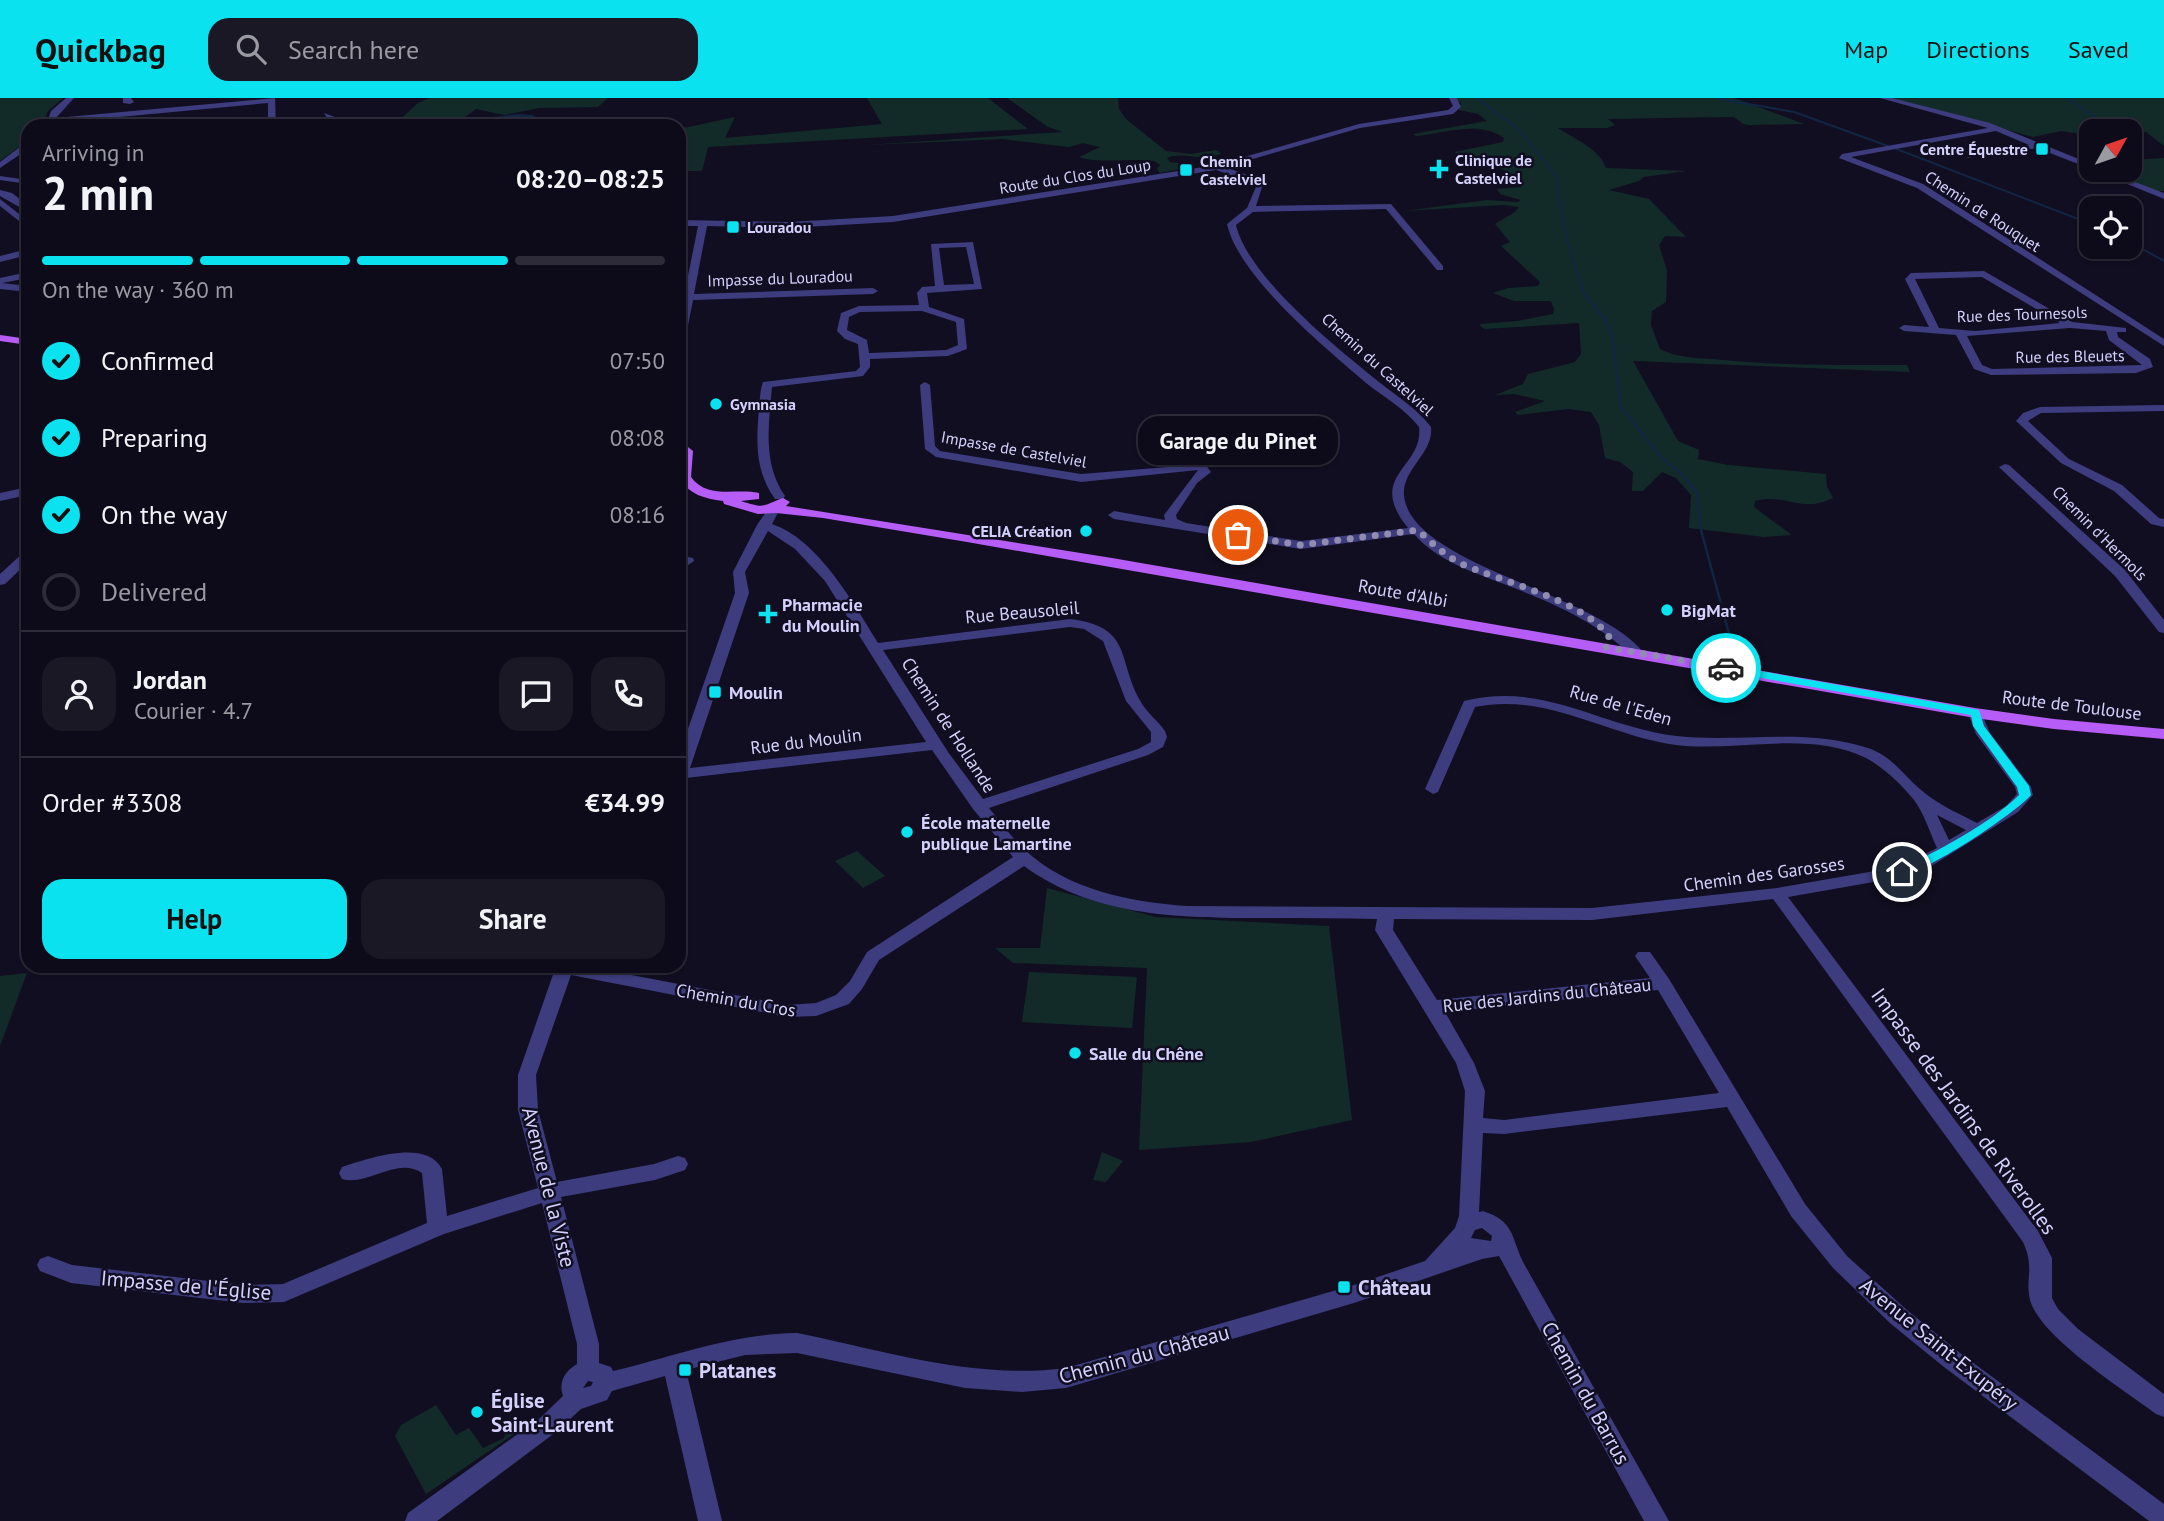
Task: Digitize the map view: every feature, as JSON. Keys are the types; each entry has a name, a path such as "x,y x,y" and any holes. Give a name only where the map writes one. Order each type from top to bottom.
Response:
{"main road":[{"path":"0,338 21,341"},
{"path":"686,450 690,458 686,467"},
{"path":"686,482 703,494"},
{"path":"686,491 753,502"},
{"name":"Route d'Albi","path":"753,502 778,503 823,514 1245,583 1368,608 1636,652 1975,713"},
{"name":"Route de Toulouse","path":"1975,713 2054,724 2164,734"}],"street":[{"path":"53,119 57,110 70,98"},
{"path":"187,113 193,98"},
{"name":"Route du Clos du Loup","path":"686,224 815,225 893,219 1217,167 1359,126 1450,112 1457,107 1453,98"},
{"path":"1884,98 1997,129 2079,162"},
{"path":"128,114 131,99"},
{"path":"85,119 128,114 187,113 271,99 272,119"},
{"path":"327,115 330,119"},
{"name":"Chemin de Rouquet","path":"1997,129 1842,156 1920,186 2164,343"},
{"path":"1970,156 2038,146"},
{"path":"0,166 21,150"},
{"path":"1217,167 1258,183 1260,189 1251,209 1388,206 1440,268"},
{"path":"1,177 21,180"},
{"path":"2128,182 2164,196"},
{"path":"0,193 21,203"},
{"path":"4,205 21,219"},
{"name":"Chemin du Castelviel","path":"1251,209 1231,224 1232,237 1237,247 1306,324 1425,427 1426,439 1398,487 1400,504 1418,530 1458,562 1526,588 1593,620 1623,639 1636,652"},
{"path":"686,312 703,225"},
{"path":"865,356 948,352 963,347 958,318 932,314 924,307 922,293 925,289 979,287 970,244 934,246 940,288"},
{"path":"0,258 21,254"},
{"path":"1936,331 1910,279 1914,275 1984,274 2070,325"},
{"path":"0,281 21,276"},
{"path":"0,286 21,288"},
{"name":"Impasse du Louradou","path":"689,297 873,291"},
{"path":"686,759 743,593 739,572 753,551 763,525 778,503 762,458 767,384 855,376 863,372 863,342 842,331 844,315 859,309 924,307"},
{"name":"Rue des Tournesols","path":"1904,328 1983,334 2070,325 2111,330 2142,329"},
{"name":"Rue des Bleuets","path":"1960,333 1978,367 1991,372 2136,370 2148,367 2146,361 2113,338 2111,330"},
{"name":"Impasse de Castelviel","path":"925,385 929,447 936,454 1081,478 1201,466 1205,472 1193,481 1170,515 1172,522 1183,526"},
{"path":"2161,524 2118,488 2065,461 2022,421 2027,415 2040,410 2164,408"},
{"name":"Chemin d'Hermols","path":"2005,467 2120,573 2164,629"},
{"path":"763,525 753,502 769,480"},
{"path":"0,489 17,487 21,489"},
{"path":"0,497 21,492"},
{"path":"1114,515 1301,545 1418,530"},
{"name":"Chemin de Hollande","path":"763,525 775,529 814,559 830,579 876,647 936,745 979,806 1024,858 1077,888 1143,908 1187,912 1386,914"},
{"path":"0,581 21,562"},
{"path":"1593,620 1609,637 1605,647"},
{"name":"Rue Beausoleil","path":"876,647 1070,623 1101,629 1111,639 1134,701 1158,731 1158,744 1143,752 979,806"},
{"name":"Rue de l'Eden","path":"1433,789 1469,704 1485,699 1512,699 1559,707 1637,732 1676,740 1785,739 1852,748 1881,760 1922,799 1975,831"},
{"name":"Chemin des Garosses","path":"1386,914 1592,914 1777,893 1889,876 1912,868 1946,850 2022,800 2026,791 1983,734 1975,713"},
{"name":"Rue du Moulin","path":"686,775 936,745"},
{"name":"Rue de l'Eden","path":"1922,799 1946,850"},
{"path":"1931,818 1960,831 1975,831"},
{"name":"Chemin du Cros","path":"594,973 787,1011 823,1009 854,988 865,965 873,957 1024,858"},
{"name":"Impasse des Jardins de Riverolles","path":"1777,893 2031,1237 2041,1258 2041,1299 2050,1316 2070,1336 2164,1407"},
{"path":"1386,914 1384,930 1465,1063 1475,1091 1475,1125 1470,1169 1472,1197 1465,1228 1469,1243 1491,1247 1500,1230 1490,1222 1472,1197"},
{"name":"Rue des Jardins du Château","path":"1644,956 1730,1099"},
{"name":"Avenue de la Viste","path":"562,973 527,1075 528,1110 596,1376"},
{"name":"Rue des Jardins du Château","path":"1432,1007 1662,983"},
{"path":"1475,1125 1504,1127 1730,1099"},
{"name":"Avenue Saint-Exupéry","path":"1730,1099 1798,1210 1840,1262 1899,1317 1952,1360 2164,1518"},
{"path":"349,1172 412,1159 425,1162 432,1169 438,1227"},
{"name":"Impasse de l'Église","path":"48,1265 71,1274 243,1294 284,1293 438,1227 550,1193 655,1172 678,1164"},
{"path":"1465,1228 1477,1219 1490,1222"},
{"name":"Chemin du Château","path":"1430,1268 1465,1228"},
{"name":"Chemin du Château","path":"417,1521 548,1425 577,1397 594,1396 596,1376 637,1376 741,1344 786,1342 981,1379 1022,1382 1066,1378 1354,1294 1491,1247"},
{"name":"Chemin du Barrus","path":"1491,1247 1514,1266 1657,1521"},
{"path":"673,1363 710,1521"}],"green space":[{"path":"0,98 63,98 47,112 46,119 21,119 21,145 0,161"},
{"path":"430,98 608,98 598,107 539,108 504,115 476,109 462,119 401,119 418,103"},
{"path":"867,98 988,98 1028,129 708,147 702,171 686,171 686,128 735,117 725,138 882,124"},
{"path":"1007,98 1118,98 1119,109 1126,119 1166,151 1191,154 1216,150 1221,153 1207,157 1173,156 1167,158 1170,162 1196,166 1160,173 1157,169 1160,165 1154,161 1095,160 1079,157 1100,147 1083,143 1069,147 1002,139 866,145 1063,132 1048,127"},
{"path":"1456,98 1734,98 1804,124 1750,125 1743,124 1734,117 1724,117 1608,119 1615,125 1607,128 1558,128 1592,149 1606,168 1686,171 1644,177 1609,190 1649,199 1686,237 1665,236 1659,245 1667,271 1666,302 1652,311 1651,325 1660,349 1683,356 1746,362 1907,365 1910,372 1633,361 1678,441 1699,450 1698,459 1728,465 1826,474 1827,487 1833,498 1811,504 1776,499 1755,501 1754,507 1792,535 1764,537 1689,528 1691,495 1676,478 1662,472 1643,491 1632,491 1633,472 1620,462 1605,458 1599,425 1591,412 1568,409 1518,415 1515,412 1545,401 1514,394 1495,395 1523,384 1528,374 1575,362 1581,354 1579,323 1485,329 1480,326 1553,314 1551,301 1514,301 1493,293 1508,288 1538,286 1540,282 1501,246 1510,242 1495,224 1519,207 1503,205 1405,211 1487,200 1521,200 1500,194 1497,189 1521,187 1508,173 1454,152 1503,142 1504,138 1484,130 1473,129 1416,136 1413,134 1487,121 1478,114 1459,110 1461,103"},
{"path":"1889,98 2164,98 2164,146 2142,132 2142,119 2079,119 2079,134 2061,131 2033,137"},
{"path":"2164,158 2164,191 2154,191 2132,182 2142,182 2142,159"},
{"path":"857,851 885,876 863,888 835,861"},
{"path":"1047,888 1156,917 1329,926 1352,1120 1251,1142 1139,1150 1147,968 1013,963 995,948 1040,948"},
{"path":"1029,972 1137,977 1132,1028 1022,1022"},
{"path":"27,973 0,1046 0,976"},
{"path":"1102,1152 1123,1161 1106,1182 1093,1180"},
{"path":"436,1405 456,1435 469,1428 483,1448 504,1438 506,1432 503,1426 508,1422 517,1432 426,1494 395,1436 401,1425"}],"water":[{"path":"517,114 537,118 484,119"}],"waterway":[{"path":"1477,98 1520,131 1556,176 1563,222 1574,264"},
{"path":"1715,98 1794,112 1888,146"},
{"path":"2066,98 2099,119"},
{"path":"1894,148 2079,219"},
{"path":"2142,249 2164,261"},
{"path":"1574,262 1584,294 1605,319 1612,336 1621,407 1662,458 1681,473 1697,493 1701,530 1738,667"}],"way so far":[{"path":"1238,535 1301,545 1418,530 1437,548 1458,562 1526,588 1593,620 1609,637 1605,647 1726,668"}],"place":[{"name":"Centre Équestre","path":"2042,149"},
{"name":"Clinique de Castelviel","path":"1439,169"},
{"name":"Chemin Castelviel","path":"1186,170"},
{"name":"Louradou","path":"733,227"},
{"name":"Gymnasia","path":"716,404"},
{"name":"CELIA Création","path":"1086,531"},
{"name":"Garage du Pinet","path":"1238,535"},
{"name":"BigMat","path":"1667,610"},
{"name":"Pharmacie du Moulin","path":"768,614"},
{"name":"Moulin","path":"715,692"},
{"name":"École maternelle publique Lamartine","path":"907,832"},
{"name":"Salle du Chêne","path":"1075,1053"},
{"name":"Château","path":"1344,1287"},
{"name":"Platanes","path":"685,1370"},
{"name":"Église Saint-Laurent","path":"477,1412"}],"route":[{"path":"1726,668 1975,713 1978,726 2023,786 2025,795 2012,809 1927,861 1902,872"}]}
